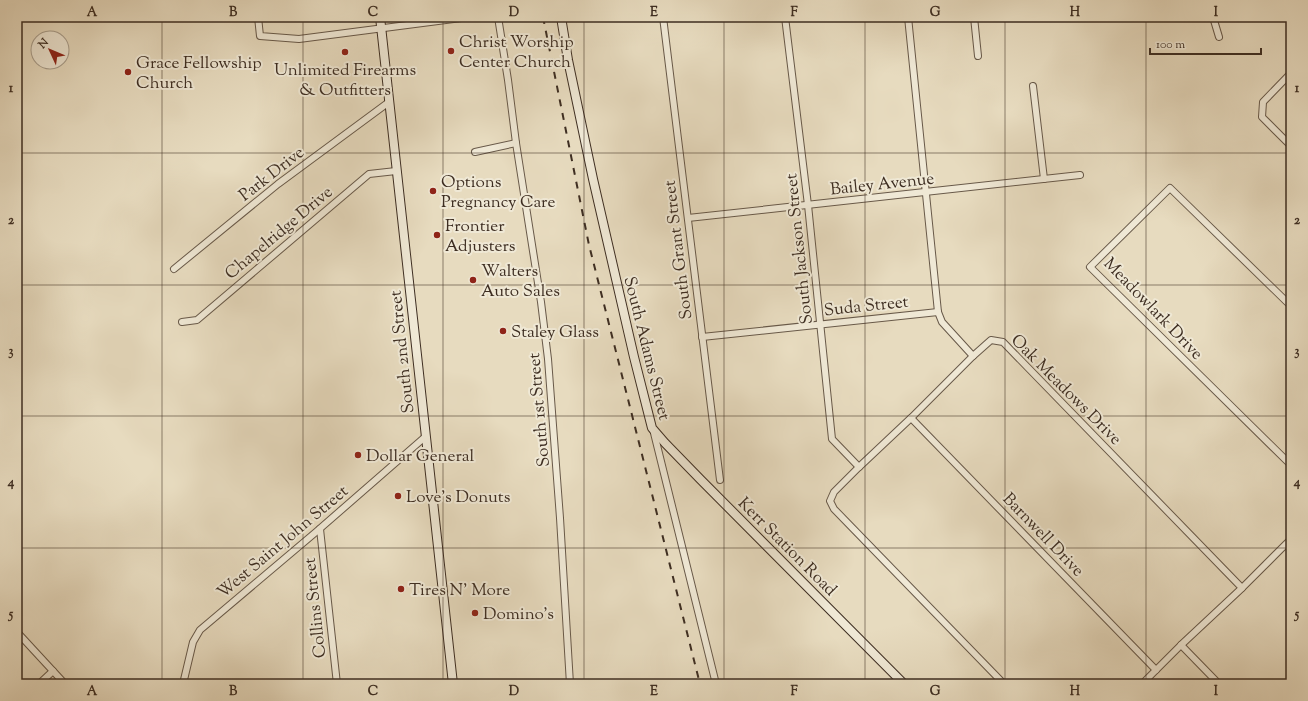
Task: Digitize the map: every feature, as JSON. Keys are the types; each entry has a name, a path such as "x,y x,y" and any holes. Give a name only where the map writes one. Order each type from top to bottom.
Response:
{"street":[{"path":"258,17 260,36 299,39 469,17"},
{"name":"South 2nd Street","path":"380,17 453,684"},
{"name":"South 1st Street","path":"498,17 541,302 548,359 560,518 570,684"},
{"name":"South Adams Street","path":"561,17 568,60 593,179 634,357 716,684"},
{"name":"South Grant Street","path":"663,17 720,480"},
{"name":"South Jackson Street","path":"785,17 808,205 832,439 859,467"},
{"path":"908,17 938,312 942,322 973,356"},
{"path":"974,17 978,56"},
{"path":"1213,17 1219,37"},
{"path":"1291,73 1263,102 1262,117 1291,146"},
{"path":"1033,86 1044,179"},
{"name":"Park Drive","path":"174,269 278,184 389,102"},
{"path":"475,152 516,144"},
{"name":"Chapelridge Drive","path":"182,322 197,320 369,174 396,171"},
{"name":"Bailey Avenue","path":"688,218 1080,175"},
{"name":"Meadowlark Drive","path":"1291,306 1170,188 1090,267 1291,465"},
{"name":"Suda Street","path":"702,337 938,312"},
{"name":"Oak Meadows Drive","path":"1004,684 834,509 830,500 834,492 859,467 991,340 1003,342 1242,588"},
{"name":"Barnwell Drive","path":"911,418 1156,670"},
{"name":"Kerr Station Road","path":"652,428 696,475 904,684"},
{"name":"West Saint John Street","path":"183,684 193,642 200,630 320,529 425,437"},
{"name":"Collins Street","path":"320,529 337,684"},
{"path":"1142,684 1242,588 1291,538"},
{"path":"17,632 65,684"},
{"path":"1181,645 1220,684"},
{"path":"39,684 53,671"}],"railway":[{"path":"543,17 589,245 700,684"}],"place":[{"name":"Christ Worship Center Church","path":"451,51"},
{"name":"Unlimited Firearms & Outfitters","path":"345,52"},
{"name":"Grace Fellowship Church","path":"128,72"},
{"name":"Options Pregnancy Care","path":"433,191"},
{"name":"Frontier Adjusters","path":"437,235"},
{"name":"Walters Auto Sales","path":"473,280"},
{"name":"Staley Glass","path":"503,331"},
{"name":"Dollar General","path":"358,455"},
{"name":"Love's Donuts","path":"398,496"},
{"name":"Tires N' More","path":"401,589"},
{"name":"Domino's","path":"475,613"}]}
